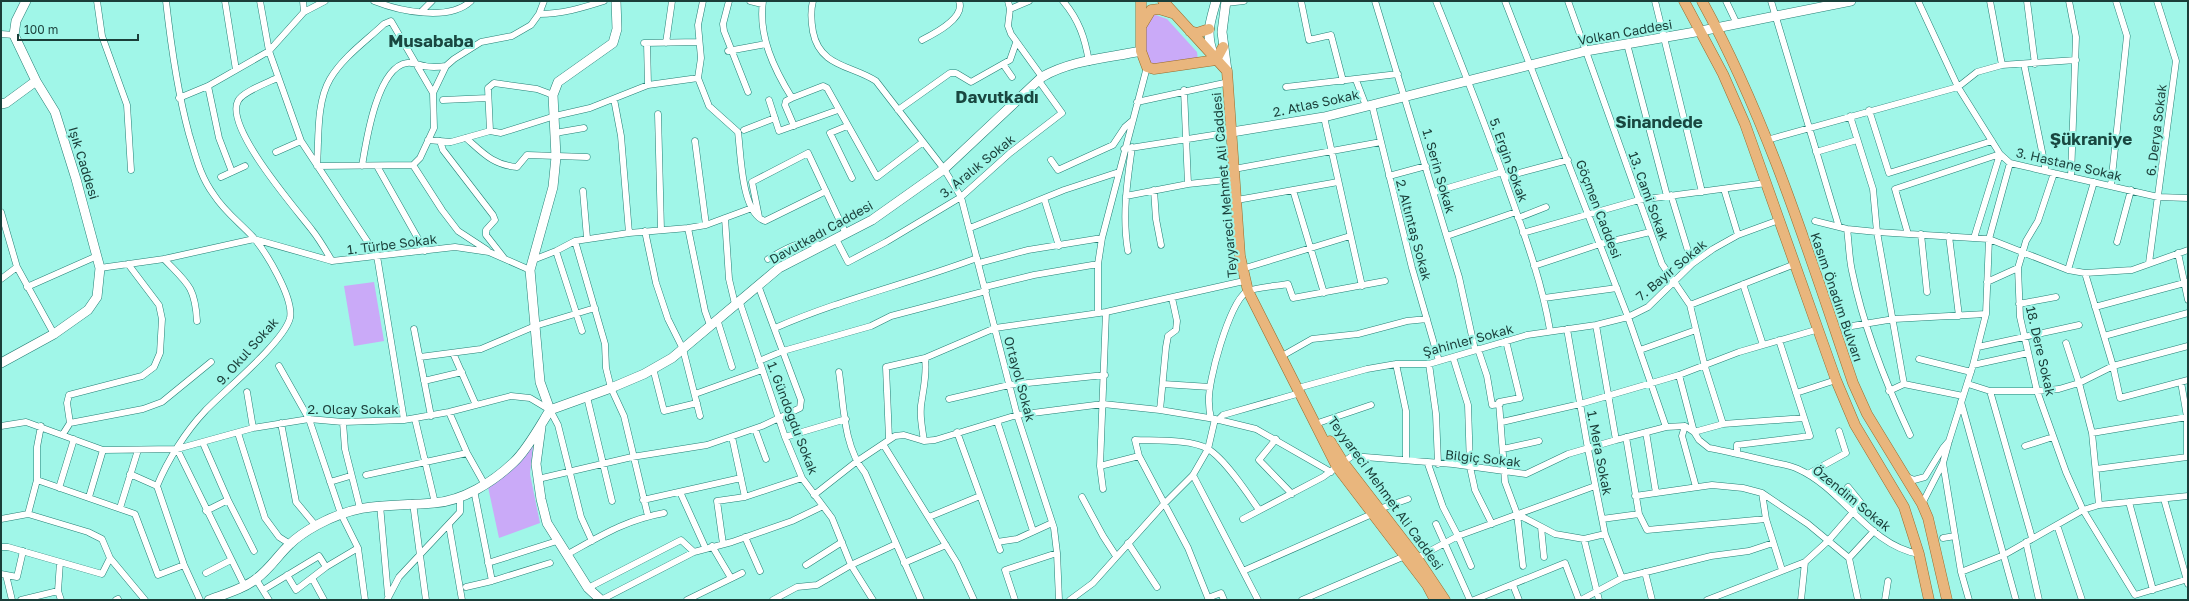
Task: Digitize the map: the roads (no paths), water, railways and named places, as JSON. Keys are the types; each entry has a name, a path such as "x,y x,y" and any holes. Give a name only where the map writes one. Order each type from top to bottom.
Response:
{"main road":[{"path":"14,35 16,20 26,1"},
{"path":"209,600 229,597 244,585 256,579 274,563 290,544 316,526 341,514 360,508 380,505 435,503 460,498 484,484 515,462 541,425 550,410 540,382 530,270 552,187 556,157 553,96 558,82 613,43 617,29 616,1"},
{"path":"1142,1 1141,51 1147,67 1154,69 1216,60"},
{"path":"1163,1 1227,71"},
{"path":"1216,1 1209,29 1209,42 1216,60"},
{"path":"1684,1 1723,74 1745,124 1836,380 1855,425 1904,507 1919,554 1929,600"},
{"name":"Kasım Önadım Bulvarı","path":"1702,1 1717,28 1767,140 1853,383 1867,414 1922,504 1928,518 1947,600"},
{"name":"Volkan Caddesi","path":"1405,96 1586,51 1665,38 1777,16 1815,5 1851,1"},
{"path":"1226,2 1222,32 1227,71"},
{"path":"1141,29 1151,10 1159,9 1174,14"},
{"path":"1190,31 1197,33 1209,29"},
{"name":"Işık Caddesi","path":"1,363 54,334 88,310 97,297 100,268 55,112 36,81 14,35"},
{"path":"1216,60 1223,47"},
{"name":"Davutkadı Caddesi","path":"550,410 611,388 653,368 683,349 779,268 872,220 944,169 1041,79 1055,70 1141,51"},
{"name":"Teyyareci Mehmet Ali Caddesi","path":"1227,71 1242,269 1244,281 1248,291 1337,467 1417,558 1445,600"},
{"path":"1,104 6,103 36,81"},
{"name":"2. Atlas Sokak","path":"1232,132 1324,117 1405,96"},
{"name":"Teyyareci Mehmet Ali Caddesi","path":"1301,395 1318,423 1337,467"},
{"path":"541,425 536,464 547,523 588,588 601,600"},
{"name":"Teyyareci Mehmet Ali Caddesi","path":"1376,511 1405,556 1427,585 1435,600"}],"street":[{"path":"97,1 102,36 127,105 132,170"},
{"name":"9. Okul Sokak","path":"157,486 166,465 204,412 242,376 285,328 290,317 290,305 285,289 254,239 215,197 201,176 179,98 166,1"},
{"path":"225,1 236,70"},
{"path":"260,1 269,51 301,141 377,256 404,420"},
{"path":"303,1 304,12"},
{"path":"179,98 208,86 269,51 304,12 325,1"},
{"path":"374,1 391,8 421,12 457,10 471,1"},
{"path":"421,12 432,1"},
{"path":"317,166 413,165 420,158 434,128 433,93 446,66 454,59 481,42 512,36 531,25 539,14 544,1"},
{"path":"539,14 557,14 577,10 604,1"},
{"path":"666,43 672,1"},
{"path":"703,1 698,25 701,58 698,78 709,106 738,132 744,186 752,208 759,219 765,221 826,191"},
{"path":"729,1 723,24 730,50 748,92"},
{"path":"750,1 762,3 760,17 766,44 780,80 792,98"},
{"name":"Ortayol Sokak","path":"813,1 810,18 818,48 825,56 837,64 865,73 876,81 944,169 961,197 1017,415 1052,523 1057,553 1059,600"},
{"path":"922,40 942,29 953,20 958,12 959,1"},
{"path":"1008,1 1010,9 1008,26 1016,43 1041,79"},
{"path":"1010,9 1029,1"},
{"path":"1063,1 1078,20 1083,32 1090,62"},
{"path":"1226,2 1244,1"},
{"path":"1301,1 1309,40 1331,35 1343,81"},
{"name":"1. Serin Sokak","path":"1375,1 1459,276 1476,350 1487,376 1492,405 1499,403"},
{"name":"5. Ergin Sokak","path":"1436,1 1469,80 1524,233 1544,298 1550,330"},
{"name":"Göçmen Caddesi","path":"1505,1 1589,213 1652,383 1666,428"},
{"name":"13. Cami Sokak","path":"1568,1 1662,264 1690,305"},
{"path":"1655,1 1702,192"},
{"path":"1726,1 1737,24"},
{"path":"1771,1 1777,16 1839,227"},
{"name":"3. Hastane Sokak","path":"1918,1 1958,87 2000,154 2010,163 2158,196 2188,198"},
{"path":"1990,1 2002,66"},
{"path":"2027,1 2035,64"},
{"path":"2068,1 2076,36 2071,177"},
{"path":"2111,185 2127,36 2116,1"},
{"name":"6. Derya Sokak","path":"2150,263 2176,60 2157,1"},
{"path":"317,166 322,102 330,79 363,43 384,24 391,21 433,93"},
{"path":"1,33 14,35"},
{"path":"648,85 646,43 699,42"},
{"path":"898,110 950,73 956,73 970,82 1003,64 1010,60 1016,43"},
{"path":"730,50 766,44"},
{"path":"1627,44 1669,196 1692,264"},
{"path":"1767,140 1869,110 1958,87 1977,72 2002,66 2076,60"},
{"path":"362,166 372,111 384,84 397,67 406,63 416,63 435,67 446,66"},
{"path":"1003,64 1012,77"},
{"path":"2024,64 2046,171"},
{"path":"1098,313 1098,264 1102,238 1124,149 1147,67"},
{"path":"1286,87 1398,74"},
{"path":"278,78 244,95 238,101 236,109 238,117 250,147 313,232 332,262"},
{"path":"428,140 451,142 490,131 501,133 554,116 590,108 648,85 698,78"},
{"name":"3. Aralık Sokak","path":"836,239 848,262 886,242 961,197 1010,153 1062,113 1041,79"},
{"name":"2. Altıntaş Sokak","path":"1356,80 1369,105 1381,142 1388,176 1439,361"},
{"path":"1137,102 1184,90 1229,82"},
{"path":"490,131 488,88 494,83 537,89 553,96"},
{"path":"208,86 219,138 232,172"},
{"path":"794,126 785,105 786,101 823,86 827,88 877,177 923,142"},
{"path":"1184,90 1188,184"},
{"path":"443,100 488,98"},
{"path":"614,99 621,136 629,232"},
{"path":"769,100 780,131 838,110"},
{"path":"1869,110 1889,173 1992,141"},
{"path":"658,114 661,230"},
{"path":"1850,116 1873,190 1877,232 1894,319 1904,384"},
{"path":"1324,117 1362,286"},
{"path":"744,130 775,118"},
{"path":"1051,160 1058,170 1113,146 1125,127 1132,121"},
{"path":"847,126 830,133 852,178"},
{"path":"555,132 584,128"},
{"path":"1124,149 1186,138 1232,132"},
{"path":"466,138 491,161 508,166 517,167 527,155 587,157"},
{"path":"1816,152 1858,140"},
{"path":"276,152 301,141"},
{"path":"440,141 443,150 493,215 494,220 486,230 486,235 506,259"},
{"path":"695,141 706,225"},
{"path":"1126,196 1234,174 1331,150 1381,142"},
{"path":"1128,251 1125,234 1126,196 1132,148"},
{"path":"759,219 752,182 808,153 846,234"},
{"path":"1908,234 1896,189 2000,154"},
{"path":"1974,238 2000,154"},
{"path":"1434,192 1503,174 1568,160"},
{"path":"1922,504 1943,463 1978,347 1986,314 1989,240 2010,163"},
{"path":"413,165 442,210 458,231 488,252"},
{"path":"221,177 245,166"},
{"path":"377,166 425,251"},
{"path":"1388,176 1426,166"},
{"path":"970,228 1044,198 1119,172"},
{"name":"18. Dere Sokak","path":"2054,173 2038,221 2026,240 2018,268 2020,317 2037,392 2053,437 2083,510 2136,595 2152,590"},
{"path":"1237,200 1338,182"},
{"path":"2068,270 2094,182"},
{"path":"1524,233 1589,213 1639,200 1766,183"},
{"path":"1724,189 1738,235"},
{"path":"1154,190 1160,245"},
{"path":"1293,190 1324,293"},
{"path":"2117,242 2131,190"},
{"path":"583,191 587,238"},
{"path":"1044,198 1059,246"},
{"path":"1447,236 1546,207"},
{"path":"533,260 556,251 575,241 587,238 629,232 688,228 706,225 752,208"},
{"path":"1,212 17,267 54,334"},
{"name":"1. Gündoğdu Sokak","path":"726,218 729,278 786,437 802,478 832,518 851,565 872,600"},
{"name":"7. Bayır Sokak","path":"1550,330 1596,326 1628,317 1648,307 1692,264 1712,249 1738,235 1779,220"},
{"path":"1815,221 1847,229 1989,240 2022,254 2068,270 2085,273 2132,270 2188,250"},
{"path":"688,228 705,311 714,322 732,367"},
{"path":"1847,229 1852,271 1867,323 1889,391 1910,435"},
{"path":"646,231 656,283 668,319 683,349 700,416"},
{"path":"1534,266 1600,244 1650,232"},
{"path":"1921,234 1927,292"},
{"path":"1242,269 1350,236"},
{"path":"1949,236 1959,316"},
{"path":"775,328 808,314 978,260 1102,238"},
{"path":"100,268 164,259 254,239"},
{"name":"1. Türbe Sokak","path":"254,239 332,262 455,247 488,252 530,270"},
{"path":"575,241 605,344 606,368 611,388 624,416 632,457 648,516"},
{"path":"768,259 799,244 811,241 822,246"},
{"path":"556,251 582,331"},
{"path":"2178,253 2186,282 2188,300"},
{"path":"27,287 97,256"},
{"path":"164,259 191,288 196,300 197,321"},
{"path":"63,434 70,424 67,402 69,395 142,376 154,367 160,353 162,319 158,305 128,264"},
{"path":"759,360 783,351 871,326 891,316 1034,275 1098,264"},
{"path":"1723,424 1705,366 1690,305 1795,264"},
{"path":"1,279 17,267"},
{"path":"1988,282 2018,268"},
{"path":"2085,273 2113,366 2120,398 2188,380"},
{"path":"889,439 886,367 925,358 995,328 1106,312 1244,281"},
{"path":"1070,600 1093,583 1163,505 1193,475 1208,449 1214,419 1208,403 1210,387 1221,342 1239,298 1248,291 1288,284 1293,298 1385,281"},
{"path":"2095,307 2186,282"},
{"path":"1743,284 1763,345"},
{"path":"538,479 632,457 708,445 755,429 800,408 801,400 758,285"},
{"path":"1544,298 1617,288"},
{"path":"2019,304 2056,297"},
{"path":"1160,410 1168,336 1176,330 1172,298"},
{"path":"420,357 481,349 535,326 594,308"},
{"path":"1103,489 1100,466 1105,375 1106,312"},
{"path":"2104,336 2188,313"},
{"path":"1846,327 1894,319 1986,314"},
{"path":"1282,356 1312,339 1358,334 1407,321 1427,319"},
{"path":"1978,347 2079,325"},
{"path":"1596,326 1616,440"},
{"path":"414,329 431,416"},
{"name":"1. Mera Sokak","path":"1568,329 1588,449 1605,534 1622,578"},
{"path":"1502,422 1609,396 1679,375 1739,352 1819,329"},
{"name":"Şahinler Sokak","path":"1214,419 1223,415 1301,395 1367,369 1396,364 1429,364 1506,341 1550,330"},
{"path":"1640,350 1696,330"},
{"path":"1737,454 1737,445 1810,436 1779,340"},
{"path":"1506,341 1520,398 1499,403 1502,422 1505,482 1518,514 1523,566"},
{"path":"2066,343 2079,383 2092,433 2099,505"},
{"path":"1968,384 1990,392 2037,392 2059,389 2079,383 2113,366 2188,346"},
{"path":"453,353 476,405"},
{"path":"1973,365 2028,353"},
{"path":"1454,357 1468,405 1470,467 1475,490 1492,524"},
{"path":"924,441 921,413 926,381 925,358"},
{"path":"1919,359 1971,372"},
{"path":"70,424 143,409 162,402 211,362"},
{"path":"1396,364 1406,411 1406,460"},
{"path":"1429,364 1436,414 1438,464"},
{"path":"279,366 309,419 341,514 358,548 365,600"},
{"path":"653,368 664,412 697,403"},
{"path":"694,394 762,370"},
{"path":"424,381 462,372"},
{"path":"839,372 850,445 856,462 865,473 921,600"},
{"path":"949,399 1010,385 1105,375"},
{"name":"Özendim Sokak","path":"1679,375 1694,432 1699,440 1709,448 1798,468 1819,481 1874,531 1905,552 1919,554"},
{"path":"1796,393 1836,380"},
{"path":"2096,469 2187,457 2187,417 2181,382"},
{"path":"1162,384 1210,387"},
{"path":"1889,391 1904,384 1962,399"},
{"path":"247,392 253,428"},
{"path":"1990,392 2032,538"},
{"name":"2. Olcay Sokak","path":"103,450 177,449 253,428 309,419 343,422 415,419 450,412 511,396 530,398 550,410"},
{"path":"587,397 612,501"},
{"path":"1962,399 2016,600"},
{"path":"814,495 856,462 895,436 904,435 924,441 935,440 957,432 1017,415 1103,404 1160,410 1256,428 1276,439 1337,467"},
{"path":"1318,423 1371,405"},
{"path":"550,410 558,425 581,518 592,541"},
{"path":"450,412 467,453 484,484"},
{"path":"2092,433 2187,417"},
{"path":"1696,487 1682,436 1685,426 1694,432 1723,424 1804,418"},
{"path":"415,419 435,503"},
{"path":"786,437 846,419"},
{"path":"997,421 1033,531"},
{"path":"1,426 26,422 41,426 103,450 89,497"},
{"path":"343,422 345,449 350,476 360,508"},
{"path":"281,423 296,502 316,526"},
{"path":"28,514 36,480 36,447 41,426"},
{"name":"Bilgiç Sokak","path":"1243,519 1292,494 1337,467 1352,456 1406,460 1428,464 1470,467 1526,474 1568,454 1646,432 1685,426"},
{"path":"755,429 766,459"},
{"path":"1808,474 1846,453 1839,431"},
{"path":"238,432 264,518 279,537 290,544"},
{"path":"957,432 1000,550"},
{"path":"1646,432 1656,493"},
{"path":"732,437 745,497"},
{"path":"1626,437 1634,496 1639,514 1647,530 1766,519"},
{"path":"2025,446 2053,437"},
{"path":"59,488 74,439"},
{"path":"1276,439 1259,460 1292,494"},
{"path":"1224,600 1221,592 1205,599 1188,548 1163,505 1139,456 1136,440 1177,441 1208,449 1236,479 1260,510"},
{"path":"203,442 228,500 254,550"},
{"path":"1504,449 1539,442"},
{"path":"1903,473 1914,480 1925,477 1939,453 1949,442"},
{"path":"883,444 946,545 974,600"},
{"path":"177,449 206,511 244,585"},
{"path":"120,508 138,450"},
{"path":"366,475 467,453"},
{"path":"1100,466 1139,456"},
{"path":"1943,463 1961,572 1969,600"},
{"path":"1428,464 1443,507 1471,566"},
{"path":"130,474 157,486 184,565 200,600"},
{"path":"1193,475 1258,600"},
{"path":"330,482 350,476"},
{"path":"643,500 741,478"},
{"path":"723,544 717,501 745,497 802,478"},
{"path":"36,480 135,514 158,575 184,565"},
{"path":"1634,496 1712,485 1743,488 1762,493 1808,524 1850,558 1858,600"},
{"path":"1417,558 1458,536 1596,486"},
{"path":"1707,600 1805,562 1828,541 1862,502 1848,487"},
{"path":"474,490 492,581"},
{"path":"680,492 709,546 731,578"},
{"path":"1762,493 1766,519 1782,570"},
{"path":"929,517 980,496"},
{"path":"1961,572 2004,555 2083,510 2099,505 2188,496"},
{"path":"1082,497 1103,536 1116,556"},
{"path":"388,598 399,577 460,512 460,498"},
{"path":"1243,571 1376,511 1408,499"},
{"path":"2129,502 2152,590 2188,581 2164,499"},
{"path":"206,511 228,500"},
{"path":"413,503 419,557 426,600"},
{"path":"380,505 388,598"},
{"path":"601,600 694,552 792,521 823,506"},
{"path":"566,555 620,525 648,516 664,513"},
{"path":"1,519 28,514 88,532 102,539 110,558 145,600"},
{"path":"1518,514 1555,534 1584,539 1605,534"},
{"path":"1602,519 1639,514"},
{"path":"997,542 1017,539 1052,523"},
{"path":"1436,524 1446,543 1470,600"},
{"path":"449,525 462,600"},
{"path":"2056,525 2082,600"},
{"path":"1541,527 1544,557"},
{"path":"1850,558 1874,531"},
{"path":"1943,538 1955,536"},
{"path":"745,537 760,571"},
{"path":"1584,539 1599,600"},
{"path":"588,588 681,540 694,552"},
{"path":"488,563 557,541"},
{"path":"806,565 842,542"},
{"path":"2026,542 2039,600"},
{"path":"1128,543 1157,587"},
{"path":"1474,600 1565,563 1580,600 1622,578 1711,556 1749,551 1773,543"},
{"path":"773,600 797,587 817,585 851,565 896,544"},
{"path":"904,563 946,545"},
{"path":"1,547 23,551 102,574 110,558"},
{"path":"287,575 296,590 326,568 358,548"},
{"path":"12,600 4,575 17,577 23,551"},
{"path":"1015,600 1006,570 1057,553"},
{"path":"263,590 319,556 326,568"},
{"path":"1302,600 1405,556"},
{"path":"206,573 231,560"},
{"path":"60,562 58,591 61,600"},
{"path":"466,587 492,581 550,562"},
{"path":"1801,600 1805,562"},
{"path":"1645,572 1652,600"},
{"path":"687,600 742,573"},
{"path":"312,578 324,600"},
{"path":"256,579 269,600"},
{"path":"1885,600 1888,581"},
{"path":"1513,585 1519,600"},
{"path":"21,600 58,591"},
{"path":"1492,593 1494,600"}],"district":[{"name":"Musababa","path":"431,40"},
{"name":"Davutkadı","path":"997,96"},
{"name":"Sinandede","path":"1659,121"},
{"name":"Şükraniye","path":"2091,138"}]}
